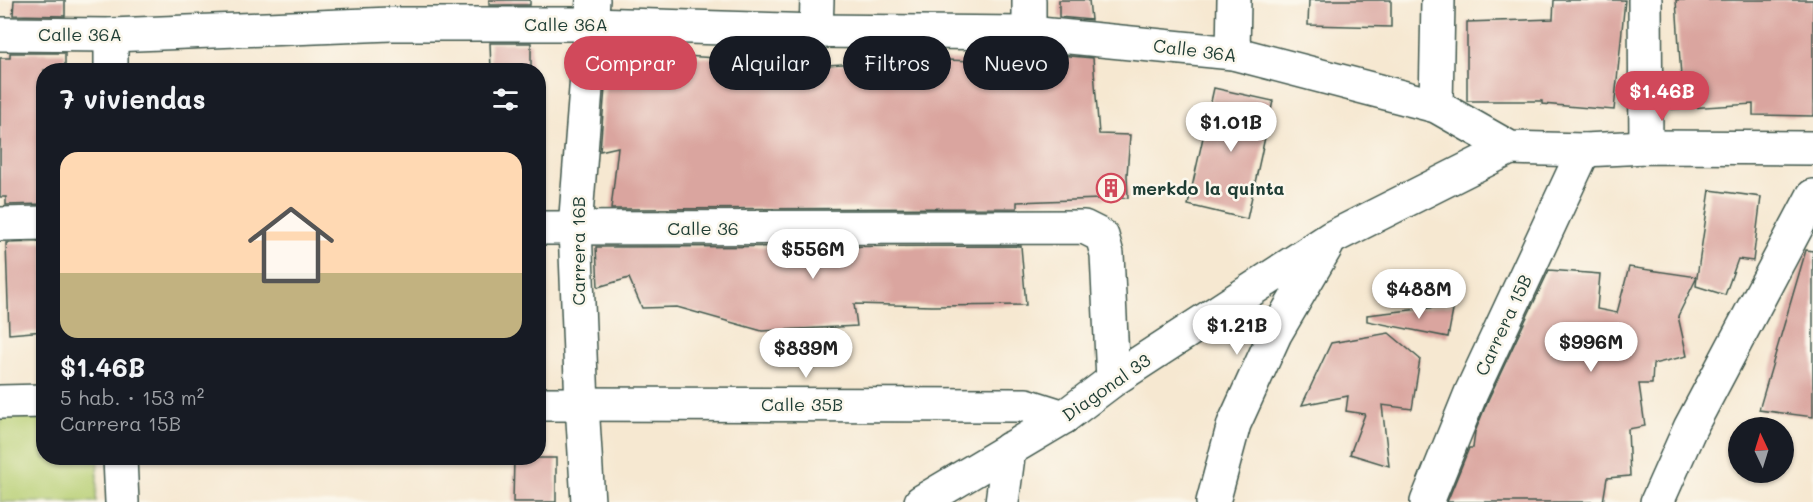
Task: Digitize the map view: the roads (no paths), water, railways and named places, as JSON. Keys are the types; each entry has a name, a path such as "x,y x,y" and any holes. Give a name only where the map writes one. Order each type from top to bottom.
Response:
{"street":[{"path":"1029,0 1029,33"},
{"path":"1233,53 1234,0"},
{"path":"1436,106 1438,0"},
{"path":"1645,0 1646,147"},
{"name":"Calle 36A","path":"0,34 111,35 391,12 592,12 817,16 1029,33 1233,53 1436,106 1510,148"},
{"name":"Carrera 16B","path":"588,502 575,228 592,12"},
{"path":"111,35 111,63"},
{"path":"1510,148 1584,150 1646,147 1813,148"},
{"name":"Diagonal 33","path":"921,502 1064,417 1113,380 1331,238 1510,148"},
{"name":"Carrera 15B","path":"1427,502 1471,393 1584,150"},
{"path":"1657,502 1690,428 1813,196"},
{"path":"0,224 36,223"},
{"name":"Calle 36","path":"546,228 1084,227 1102,236 1107,254 1113,380"},
{"path":"1213,502 1234,424 1275,334 1331,238"},
{"path":"0,402 36,401"},
{"name":"Calle 35B","path":"546,404 1026,405 1064,417"},
{"path":"1002,502 1009,449"},
{"path":"120,465 122,502"}],"place":[{"name":"merkdo la quinta","path":"1111,188"}]}
